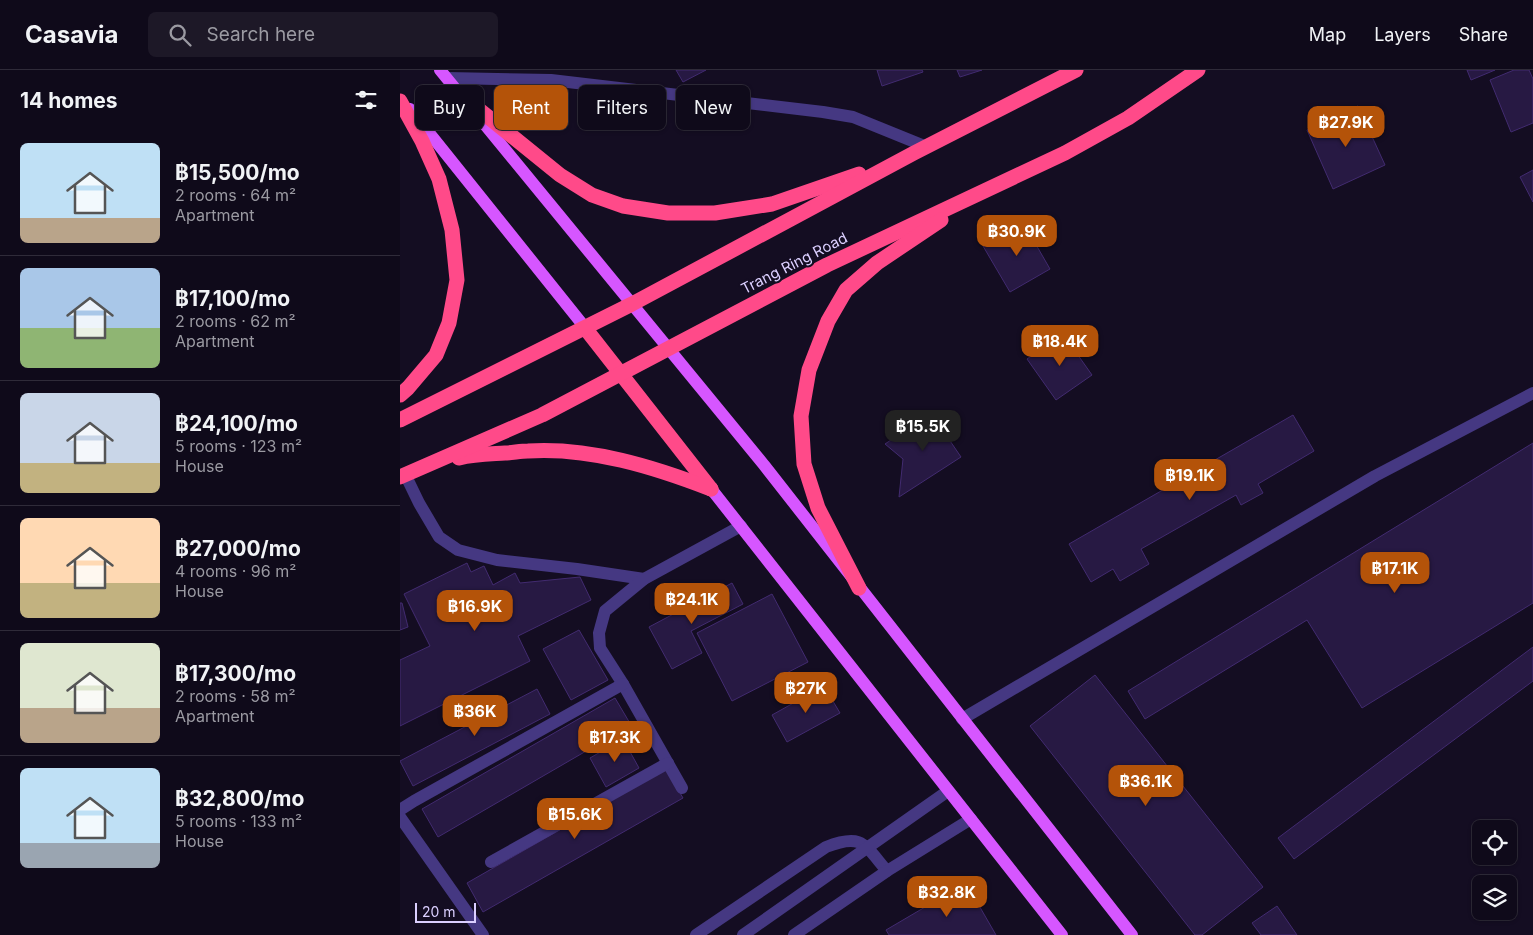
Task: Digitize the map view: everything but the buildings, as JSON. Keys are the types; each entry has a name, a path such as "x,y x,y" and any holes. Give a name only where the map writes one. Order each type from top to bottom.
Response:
{"highway":[{"path":"400,420 632,304 920,150 1076,70"},
{"name":"Trang Ring Road","path":"403,475 542,415 827,265 1065,153 1128,118 1198,70"},
{"path":"400,99 439,179 452,230 457,280 449,323 436,355 400,395"},
{"path":"484,114 560,175 592,195 623,206 668,213 715,214 772,204 920,150"},
{"path":"860,588 818,508 804,464 801,416 809,370 828,321 846,290 877,263 991,188"},
{"path":"585,328 711,489"},
{"path":"426,465 477,454 529,450 567,452 629,462 665,472 711,489"}],"main road":[{"path":"444,74 453,85"},
{"path":"400,99 585,328"},
{"path":"484,123 764,465 1132,935"},
{"path":"711,489 1062,935"}],"lane":[{"path":"444,74 551,80 823,112 853,117 920,150"},
{"path":"962,719 1375,476 1533,393"},
{"path":"403,475 439,538 458,550 497,560 577,568 644,579"},
{"path":"682,788 623,684 600,648 599,633 605,612 644,579 742,526"},
{"path":"400,810 414,800 623,684"},
{"path":"491,862 668,763"},
{"path":"743,935 948,791"},
{"path":"400,817 483,935"},
{"path":"794,935 887,871 971,819"},
{"path":"696,935 826,847 839,842 853,840 861,842 887,871"}]}
